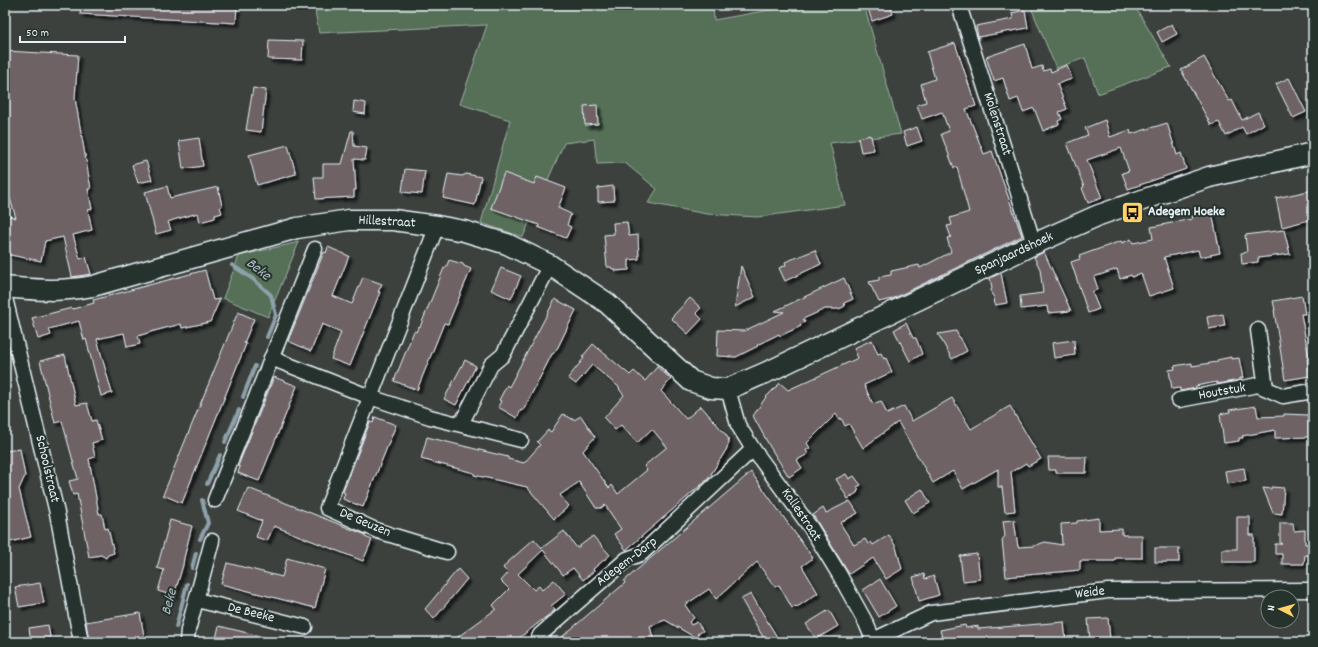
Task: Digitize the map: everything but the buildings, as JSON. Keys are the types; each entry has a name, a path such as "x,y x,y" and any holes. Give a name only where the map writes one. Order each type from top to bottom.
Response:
{"street":[{"name":"Molenstraat","path":"959,5 1034,244"},
{"name":"Spanjaardshoek","path":"728,390 1034,244 1099,215 1209,177 1313,153"},
{"name":"Hillestraat","path":"5,286 47,291 70,290 93,286 298,228 349,220 394,220 437,226 464,230 507,244 550,265 607,303 691,381 710,388 728,390"},
{"name":"De Geuzen","path":"437,226 327,508 378,531 447,552"},
{"path":"215,500 314,249"},
{"path":"461,424 491,365 503,355 550,265"},
{"name":"Schoolstraat","path":"5,298 57,513 81,642"},
{"name":"Houtstuk","path":"1258,330 1266,388"},
{"path":"271,358 370,397 430,417 521,440"},
{"name":"Houtstuk","path":"1179,400 1258,385 1283,396 1313,391"},
{"name":"Kallestraat","path":"728,390 738,425 810,528 839,574 866,623 873,641"},
{"name":"Adegem-Dorp","path":"537,642 540,635 598,583 627,559 640,554 754,449"},
{"path":"187,642 188,630 212,541"},
{"name":"Weide","path":"873,641 931,613 1108,591 1313,590"},
{"name":"De Beeke","path":"197,600 305,626"}],"green space":[{"path":"314,5 713,5 714,20 797,5 864,5 901,134 830,143 845,205 757,217 707,214 648,203 657,189 625,163 597,164 594,139 564,143 523,237 481,223 510,120 460,104 487,25 319,33"},
{"path":"1030,5 1134,5 1171,67 1098,94 1085,58 1056,68"},
{"path":"299,242 268,317 223,298 239,256"}],"waterway":[{"name":"Beke","path":"232,265 253,279 271,295 276,315 267,337"},
{"name":"Beke","path":"243,397 255,366"},
{"name":"Beke","path":"225,442 239,410"},
{"name":"Beke","path":"207,484 220,455"},
{"name":"Beke","path":"200,539 208,523 202,500"},
{"name":"Beke","path":"192,568 196,553"},
{"name":"Beke","path":"176,627 187,584"}],"place":[{"name":"Adegem Hoeke","path":"1133,212"}]}
